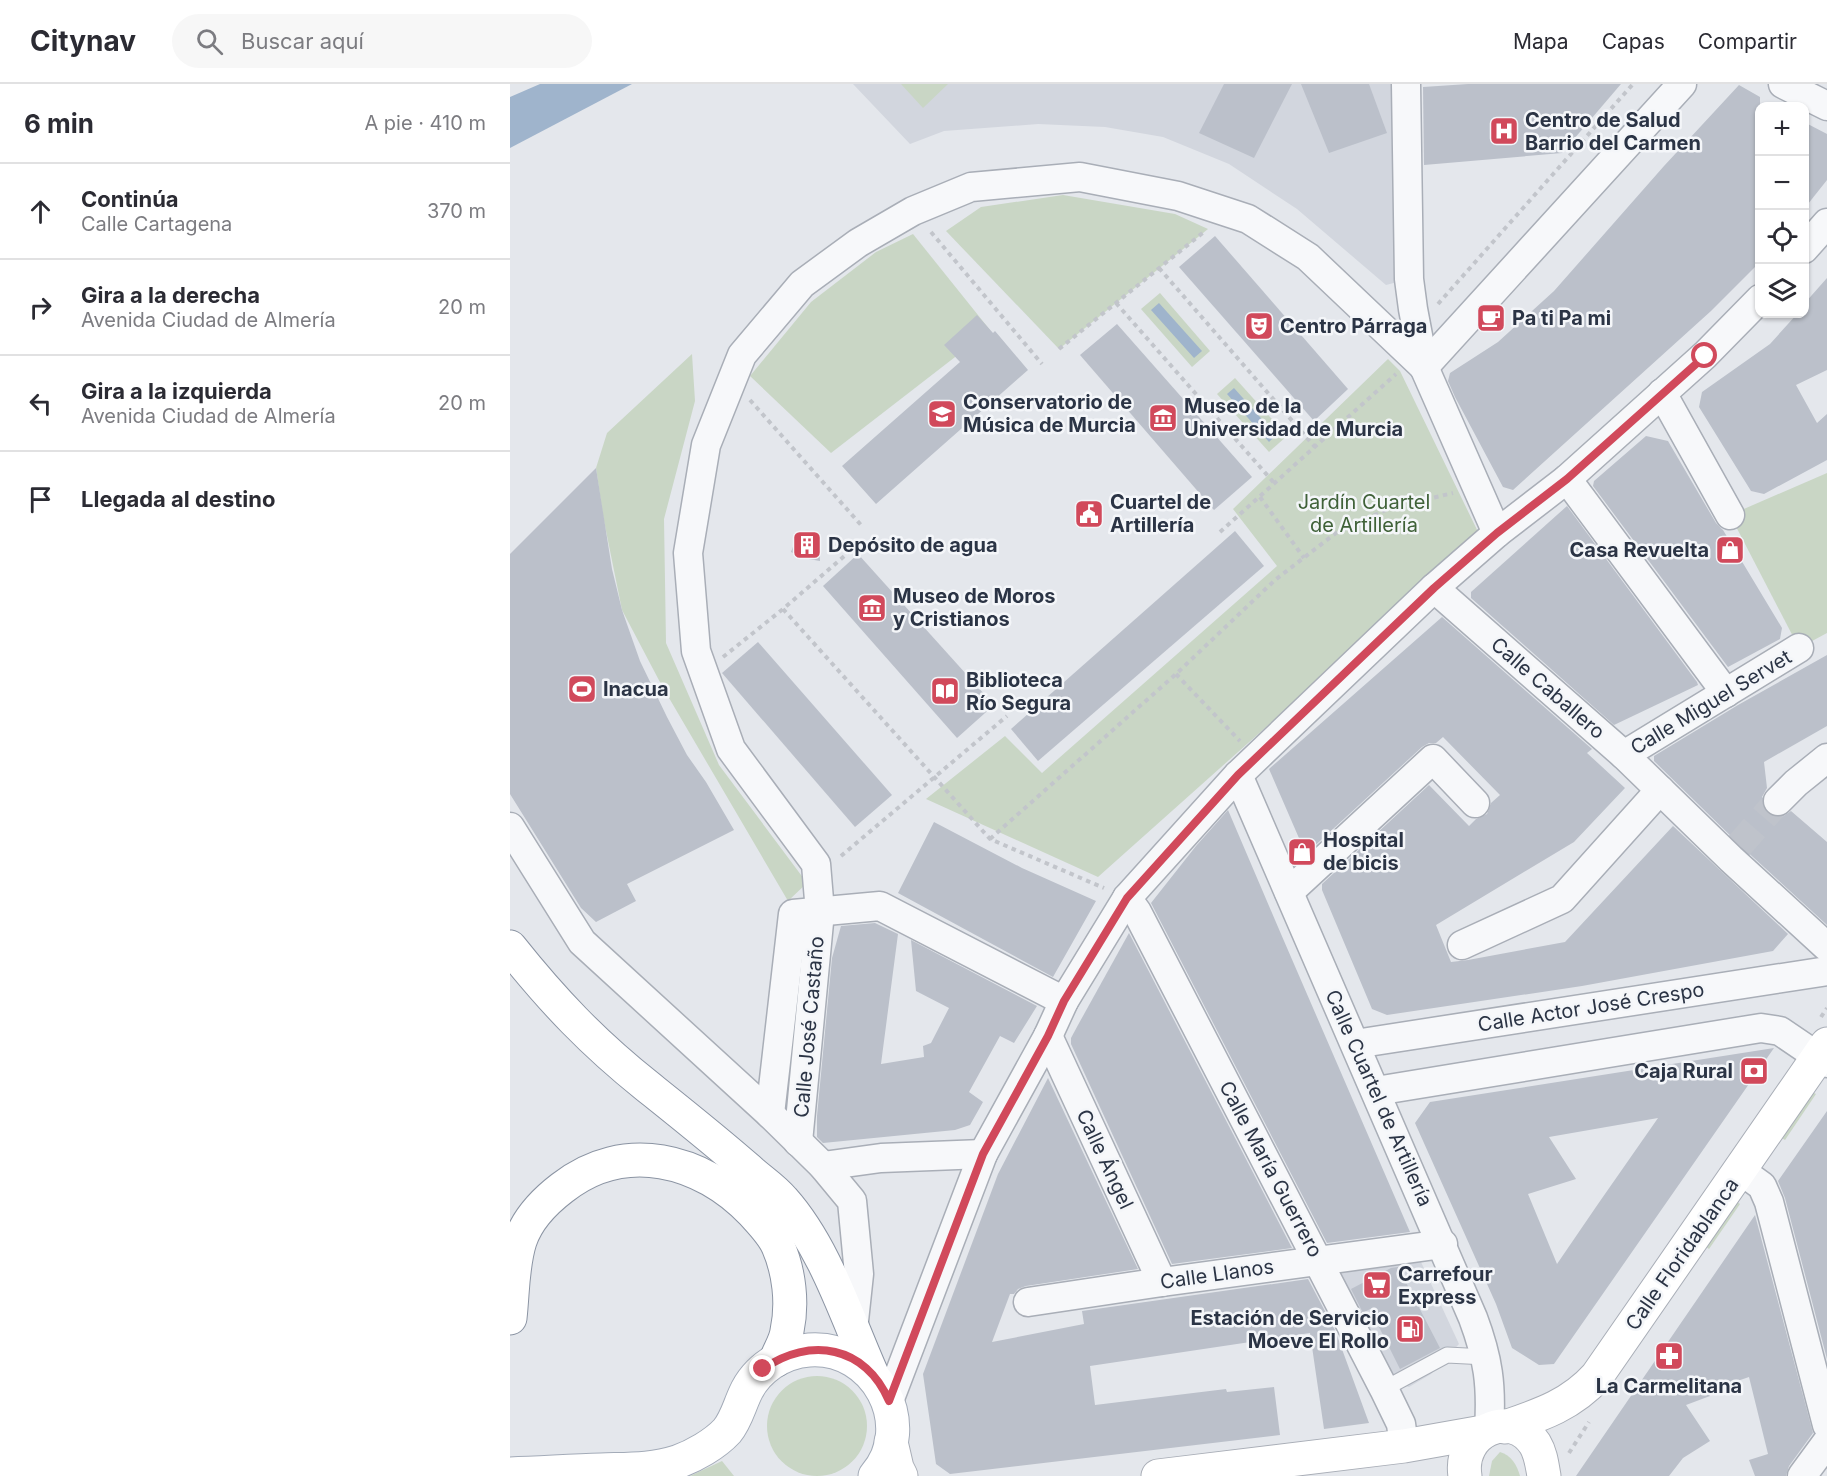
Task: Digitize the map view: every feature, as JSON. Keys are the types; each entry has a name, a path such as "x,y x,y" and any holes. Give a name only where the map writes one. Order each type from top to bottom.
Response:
{"main road":[{"path":"510,947 542,988 586,1035 713,1138 783,1200 804,1229 825,1266 880,1388 893,1428 886,1458 875,1476"},
{"name":"Calle Floridablanca","path":"1404,1446 1492,1429 1539,1416 1560,1406 1592,1382 1824,1054"},
{"path":"510,1318 512,1278 520,1240 535,1214 551,1196 585,1173 608,1163 661,1160 685,1166 708,1177 730,1192 764,1224 777,1243 785,1264 790,1305 787,1332 776,1360"},
{"path":"510,1474 647,1468 678,1462 728,1430 753,1381 763,1369 792,1353 827,1350 844,1355 859,1363 880,1388"},
{"path":"1465,1470 1468,1449 1492,1429 1519,1430 1531,1439 1539,1452 1544,1476"},
{"path":"891,1442 897,1468 902,1476"},
{"path":"1158,1476 1404,1446 1441,1448 1458,1455 1465,1470"}],"street":[{"path":"1406,84 1409,279 1416,328 1424,367 1497,533"},
{"path":"1424,367 1682,84"},
{"path":"1783,84 1827,106"},
{"path":"806,913 817,876 816,864 731,749 696,651 688,553 706,445 742,356 802,284 858,243 913,211 971,187 1080,177 1178,196 1248,219 1308,257 1424,367"},
{"path":"1809,243 1827,223"},
{"path":"880,1388 983,1154 1048,1036 1064,1001 1127,898 1238,775 1434,588 1497,533 1567,479 1705,356 1755,304"},
{"path":"1662,393 1730,515"},
{"path":"1567,479 1726,693"},
{"name":"Calle Caballero","path":"1434,588 1734,854 1827,947"},
{"name":"Calle Miguel Servet","path":"1624,755 1799,648"},
{"path":"1778,801 1827,758"},
{"path":"1289,892 1433,759 1475,803"},
{"name":"Calle Cuartel de Artillería","path":"1238,775 1473,1317 1486,1358 1490,1383 1492,1429"},
{"path":"1462,945 1562,899 1660,790"},
{"path":"510,827 582,942 770,1114 824,1166 852,1201 859,1274 853,1330"},
{"name":"Calle María Guerrero","path":"1127,898 1137,912 1319,1260 1401,1424 1404,1446"},
{"name":"Calle José Castaño","path":"806,913 880,906 1064,1001"},
{"name":"Calle José Castaño","path":"770,1114 806,913"},
{"name":"Calle José Castaño","path":"798,1142 806,913"},
{"name":"Calle Actor José Crespo","path":"1355,1044 1827,971"},
{"path":"1722,987 1729,1032"},
{"path":"1376,1091 1761,1028 1780,1031 1824,1054"},
{"name":"Calle Ángel","path":"1048,1036 1162,1282"},
{"path":"824,1166 881,1158 983,1154"},
{"path":"1740,1170 1762,1186 1769,1202 1827,1425"},
{"name":"Calle Llanos","path":"1028,1302 1443,1244"},
{"path":"1802,1476 1827,1442"}],"lane":[{"path":"1384,1389 1447,1355 1486,1358"}],"path":[{"path":"1416,328 1633,84"},
{"path":"913,211 1042,363"},
{"path":"1059,349 1228,213"},
{"path":"1159,268 1315,447"},
{"path":"1116,303 1275,484"},
{"path":"1220,532 1400,371 1424,367"},
{"path":"732,380 861,525"},
{"path":"990,839 1176,674 1275,580 1336,533 1389,508 1477,488"},
{"path":"1260,497 1304,558"},
{"path":"702,672 783,609 856,546"},
{"path":"783,609 990,839 1127,898"},
{"path":"1176,674 1246,748"},
{"path":"817,876 1006,716"}],"shaded area":[{"path":"853,84 1404,84 1409,279 1386,285 1297,209 1229,164 1163,137 1105,127 1038,124 944,131 910,144"},
{"name":"Estación de Servicio Moeve El Rollo","path":"1421,1262 1459,1344 1431,1374 1409,1387 1395,1383 1340,1273"}],"green space":[{"path":"901,84 948,84 923,108"},
{"path":"1063,195 1175,214 1208,229 1059,349 946,231 981,207"},
{"path":"913,234 990,330 831,453 750,376 811,302 876,252"},
{"path":"1160,293 1210,351 1192,367 1141,309"},
{"path":"692,354 695,401 664,519 666,643 719,765 807,883 788,901 662,686 622,610 603,516 596,468 607,433"},
{"name":"Jardín Cuartel de Artillería","path":"1388,359 1400,371 1480,536 1098,877 926,799 1005,736 1042,773 1277,566 1233,509"},
{"path":"1235,378 1287,436 1269,452 1217,394"},
{"path":"1827,473 1827,633 1799,648 1730,515"},
{"path":"1812,1092 1816,1094 1785,1140 1780,1137"},
{"path":"1736,1201 1740,1204 1709,1249 1705,1246"},
{"path":"817,1376 845,1384 859,1398 867,1426 859,1454 845,1468 817,1476 789,1468 775,1454 767,1426 775,1398 789,1384"},
{"path":"1500,1452 1513,1461 1520,1476 1489,1476 1492,1461"},
{"path":"722,1461 734,1476 690,1476"}],"water":[{"path":"540,84 632,84 510,148 510,97"},
{"path":"1159,303 1202,351 1194,358 1151,310"},
{"path":"1234,388 1276,435 1269,442 1227,394"}],"building":[{"path":"1224,84 1292,84 1254,158 1199,133"},
{"path":"1301,84 1369,84 1387,133 1329,153"},
{"path":"1468,84 1621,84 1562,153 1424,165 1423,87"},
{"path":"1739,85 1760,97 1760,102 1755,102 1755,267 1711,311 1513,490 1503,487 1455,397 1448,381 1450,373 1498,342 1554,291"},
{"path":"1809,125 1827,134 1827,180 1809,203"},
{"path":"1215,236 1348,389 1314,421 1179,267"},
{"path":"1827,278 1827,370 1796,385 1817,423 1827,414 1827,460 1764,494 1751,491 1699,407 1702,392 1770,344 1793,318 1809,318 1809,298"},
{"path":"977,315 993,333 995,331 1028,370 876,504 842,466 960,362 944,345"},
{"path":"1117,324 1252,477 1214,510 1080,355"},
{"path":"1646,436 1668,441 1782,628 1780,639 1728,667 1593,486 1594,481"},
{"name":"Inacua","path":"596,468 612,569 622,610 640,661 687,755 734,830 627,884 636,901 596,922 581,908 510,794 510,554"},
{"path":"1567,506 1698,685 1614,725 1471,598 1471,592"},
{"name":"Depósito de agua","path":"809,531 819,539 820,561 803,558 791,552 797,536"},
{"path":"1235,531 1264,566 1038,761 1011,729"},
{"path":"858,554 994,705 957,738 823,586"},
{"path":"1442,617 1592,749 1587,753 1625,788 1574,842 1436,925 1451,962 1565,942 1673,826 1788,934 1773,951 1582,986 1387,1015 1372,1009 1322,890 1322,884 1429,785 1469,826 1476,819 1487,814 1491,803 1500,795 1443,737 1436,743 1429,743 1422,747 1307,853 1269,769"},
{"path":"758,642 892,795 855,827 722,673"},
{"path":"1827,655 1827,726 1764,762 1767,788 1762,797 1762,806 1773,817 1782,817 1791,811 1827,842 1827,925 1742,847 1654,761 1654,756"},
{"path":"1228,810 1410,1232 1327,1243 1151,903"},
{"path":"934,822 1022,868 1096,901 1053,977 898,893"},
{"path":"875,923 898,934 881,1064 924,1057 923,1046 931,1043 949,1008 916,991 911,940 1037,1006 1014,1043 1000,1036 969,1092 983,1102 970,1125 955,1130 823,1143 817,1137 817,1116 832,958 841,926"},
{"path":"1129,933 1292,1248 1172,1264 1071,1044 1071,1038"},
{"path":"1774,1048 1554,1364 1539,1365 1512,1348 1496,1304 1415,1123 1430,1102","holes":["1658,1118 1557,1264 1528,1194 1576,1179 1549,1137"]},
{"path":"1048,1078 1138,1269 1018,1289 1014,1294 1010,1294 992,1342 1084,1324 1082,1311 1308,1279 1335,1330 1369,1423 1324,1429 1310,1333 1090,1366 1095,1405 1226,1389 1227,1392 1274,1387 1280,1435 950,1474 936,1464 923,1374 998,1174"},
{"path":"1827,1111 1827,1359 1785,1198 1778,1181"},
{"path":"1755,1215 1813,1433 1789,1466 1786,1476 1755,1476 1749,1460 1768,1454 1749,1377 1708,1391 1710,1396 1686,1405 1710,1441 1683,1458 1669,1476 1576,1476"},
{"path":"1398,1267 1440,1348 1400,1369 1370,1309 1363,1313 1351,1289 1391,1268"}],"tunnel":[{"path":"1736,849 1778,801"}],"place":[{"name":"Centro de Salud Barrio del Carmen","path":"1504,131"},
{"name":"Pa ti Pa mi","path":"1491,318"},
{"name":"Centro Párraga","path":"1259,326"},
{"name":"Conservatorio de Música de Murcia","path":"942,414"},
{"name":"Museo de la Universidad de Murcia","path":"1163,418"},
{"name":"Cuartel de Artillería","path":"1089,514"},
{"name":"Depósito de agua","path":"807,545"},
{"name":"Casa Revuelta","path":"1730,550"},
{"name":"Museo de Moros y Cristianos","path":"872,608"},
{"name":"Inacua","path":"582,689"},
{"name":"Biblioteca Río Segura","path":"945,691"},
{"name":"Hospital de bicis","path":"1302,852"},
{"name":"Caja Rural","path":"1754,1071"},
{"name":"Carrefour Express","path":"1377,1285"},
{"name":"Estación de Servicio Moeve El Rollo","path":"1410,1329"},
{"name":"La Carmelitana","path":"1669,1356"}],"route":[{"path":"763,1369 792,1353 827,1350 859,1363 879,1382 889,1401 983,1154 1048,1036 1064,1001 1127,898 1238,775 1434,588 1497,533 1567,479 1705,356"}]}
